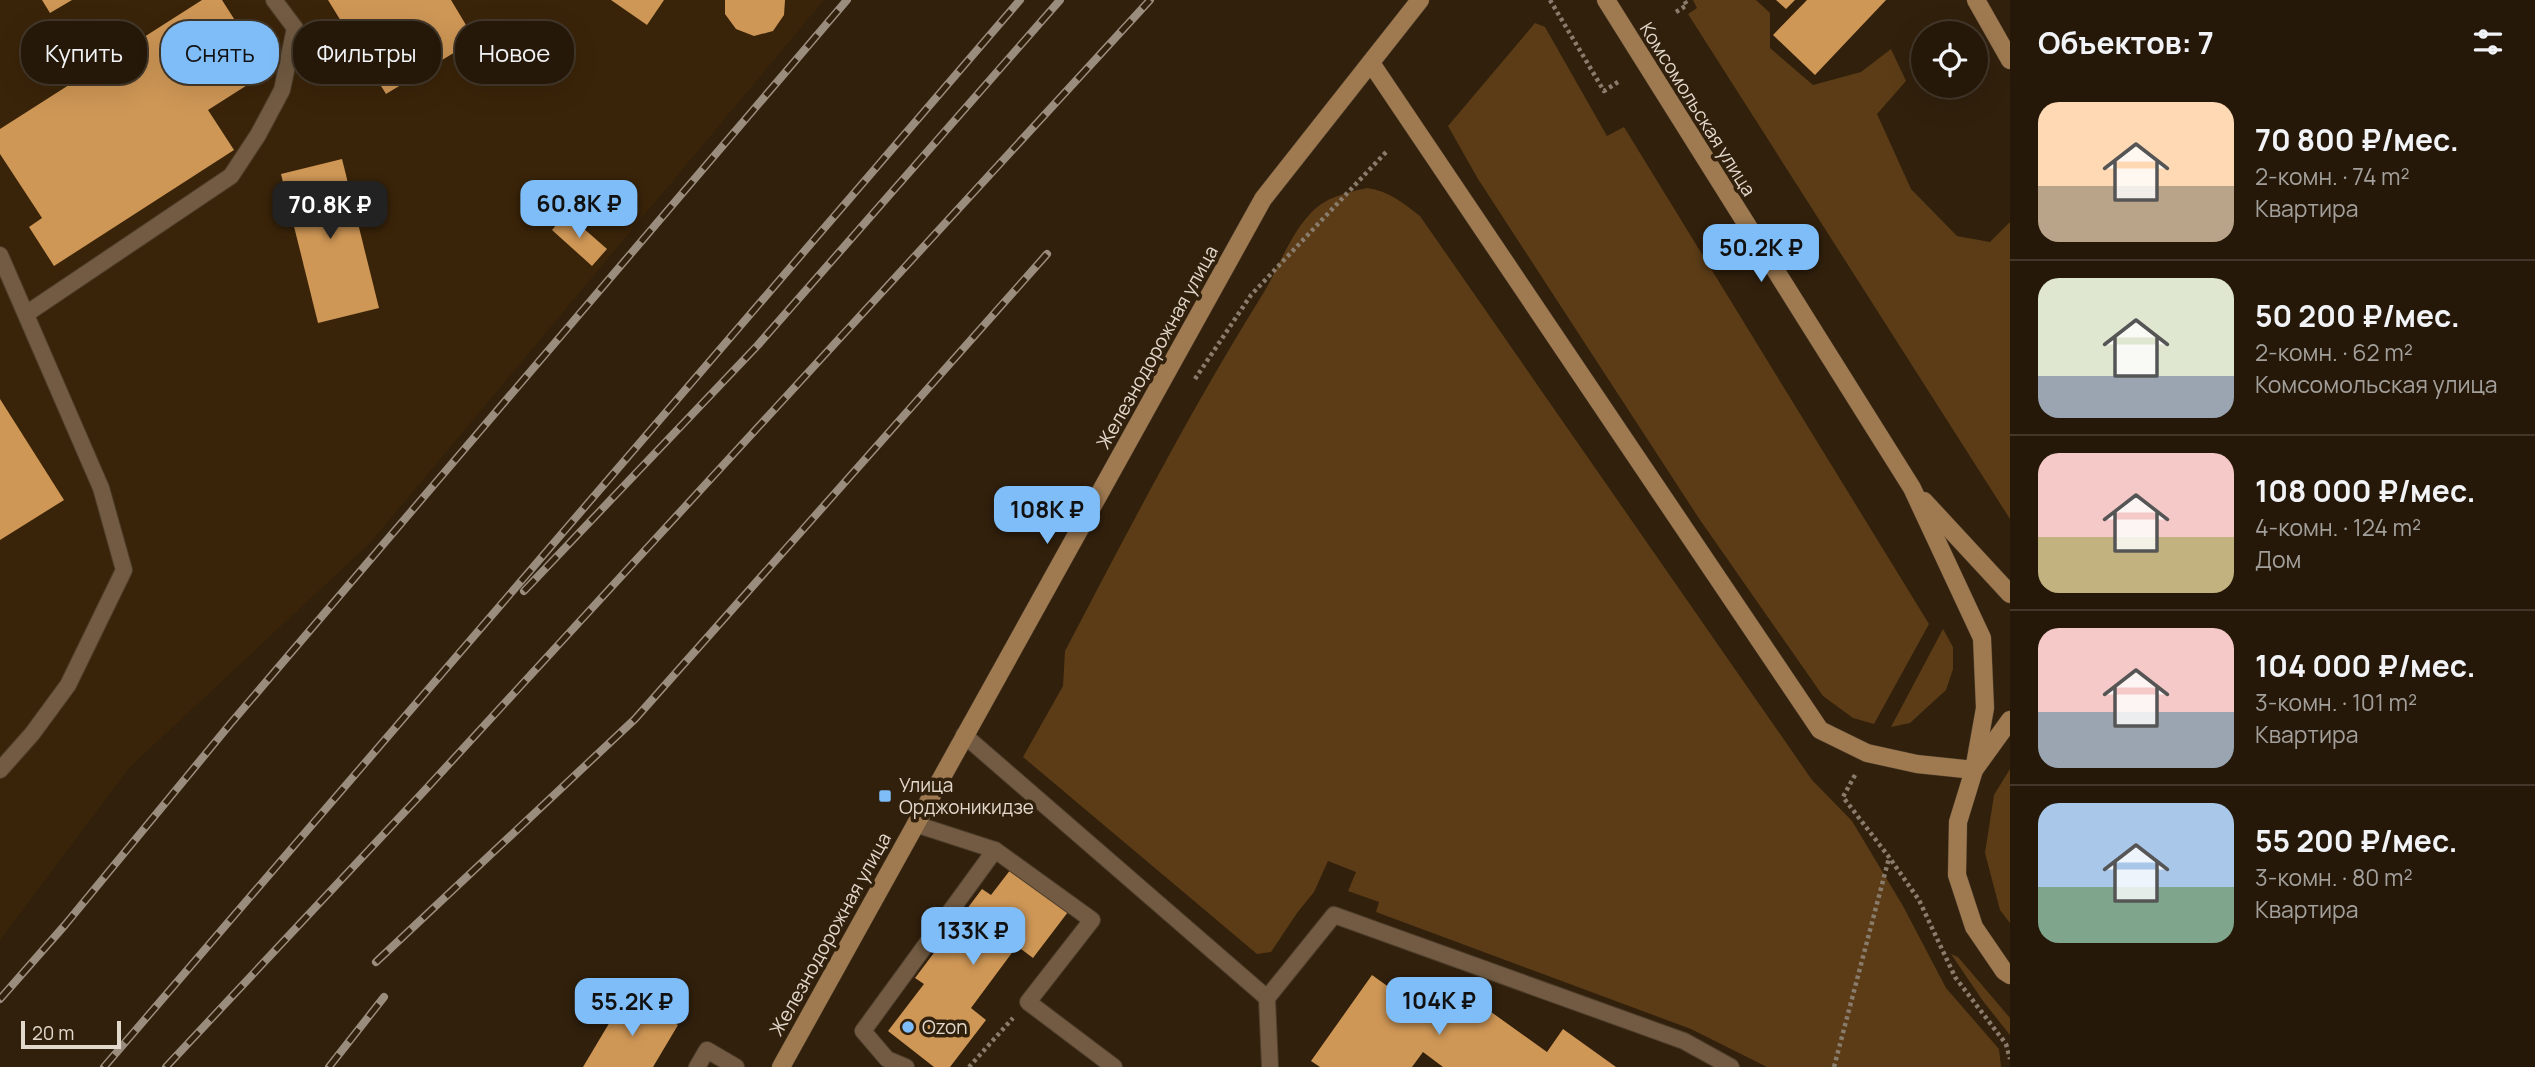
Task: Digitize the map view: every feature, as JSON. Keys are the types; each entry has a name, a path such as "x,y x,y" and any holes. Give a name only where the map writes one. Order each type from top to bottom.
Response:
{"main road":[{"name":"Железнодорожная улица","path":"781,1067 1264,198 1420,0"},
{"name":"Комсомольская улица","path":"1606,0 1912,488 1982,638 1985,708 1974,770"},
{"path":"1976,0 2010,60"},
{"path":"1371,63 1820,730 1867,753 1917,764 1974,770"},
{"name":"Комсомольская улица","path":"1912,488 2010,594"},
{"path":"2008,976 1974,927 1957,875 1958,822 1974,770 2010,720"}],"lane":[{"path":"26,314 231,176 258,135 282,90 295,29 274,0"},
{"path":"0,255 101,488 124,570 68,685 32,734 0,770"},
{"path":"964,735 1267,998"},
{"path":"915,824 995,850 1092,920 1028,1002 1114,1067"},
{"path":"906,1067 887,1059 863,1031 995,850"},
{"path":"1270,1067 1267,998 1334,915 1684,1041 1731,1067"},
{"path":"697,1067 707,1050 736,1067"}],"path":[{"path":"1550,0 1604,91 1618,82"},
{"path":"1676,12 1687,5 1684,0"},
{"path":"1193,383 1251,295 1388,150"},
{"path":"1867,753 1843,797 1919,900 1955,977 2006,1044 2010,1059"},
{"path":"1834,1067 1889,857"},
{"path":"969,1067 1028,1002"}],"shaded area":[{"path":"0,0 824,0 371,542 129,768 0,940"},
{"path":"1693,0 1756,0 1770,13 1770,48 1813,85 1861,72 1891,49 1906,81 1877,114 1911,189 1957,236 1990,242 2010,222 2010,519 1688,14 1697,8"},
{"path":"1535,23 1545,27 1607,136 1624,127 1929,624 1874,724 1853,718 1823,696 1698,517 1478,179 1448,126"},
{"path":"1367,188 1389,195 1420,216 1812,780 1852,821 1903,906 1946,988 1999,1049 2001,1067 1767,1067 1691,1029 1376,912 1379,902 1348,891 1356,872 1328,861 1314,892 1271,952 1257,954 1023,757 1063,686 1065,651 1184,427 1267,287 1296,232 1322,203 1336,196"},
{"path":"1943,629 1953,647 1953,669 1946,690 1910,723 1891,727"},
{"path":"2010,769 2010,923 2000,910 1985,853 1994,795"},
{"path":"1951,954 1958,957 2010,1018 2010,1035 1983,1001"}],"building":[{"path":"42,0 72,0 50,13"},
{"path":"202,0 222,0 235,21 169,21"},
{"path":"328,0 451,0 464,21 455,21 455,52 441,61 441,21 341,21"},
{"path":"611,0 664,0 647,25"},
{"path":"725,0 785,0 784,15 773,31 754,36 736,29 725,14"},
{"path":"1776,0 1795,0 1786,9"},
{"path":"1807,0 1886,0 1815,75 1773,35"},
{"path":"161,26 161,84 249,84 208,110 234,150 54,266 29,227 42,218 0,154 0,129 70,84 147,84 147,35"},
{"path":"380,84 402,84 386,94"},
{"path":"342,159 379,308 318,323 281,174"},
{"path":"566,213 607,249 592,266 552,230"},
{"path":"0,399 64,500 0,540"},
{"path":"1011,869 1068,912 1033,958 1017,946 971,1008 986,1020 950,1067 934,1067 888,1031 924,984 915,978 982,889 991,895"},
{"path":"1372,975 1436,1021 1459,989 1547,1052 1563,1029 1616,1067 1443,1067 1423,1052 1412,1067 1320,1067 1311,1061"},
{"path":"626,995 678,1025 653,1067 583,1067"}],"railway":[{"path":"0,999 65,925 231,723 847,0"},
{"path":"104,1067 1020,0"},
{"path":"524,591 758,345 1060,0"},
{"path":"166,1067 426,789 1150,0"},
{"path":"376,962 635,719 1047,254"},
{"path":"329,1067 384,997"}],"place":[{"name":"Улица Орджоникидзе","path":"885,796"},
{"name":"Ozon","path":"908,1027"}]}
